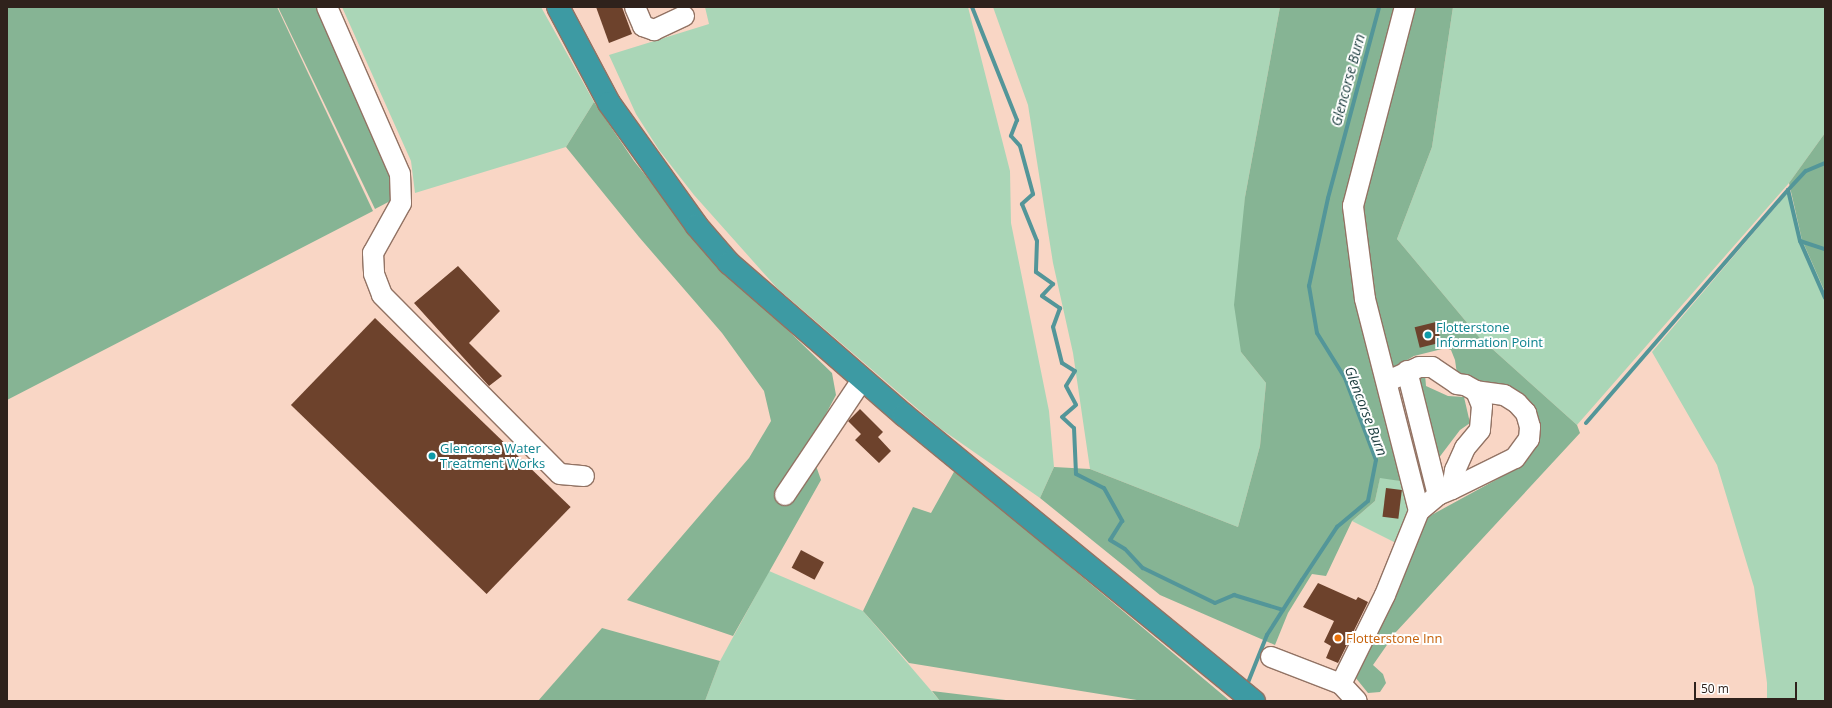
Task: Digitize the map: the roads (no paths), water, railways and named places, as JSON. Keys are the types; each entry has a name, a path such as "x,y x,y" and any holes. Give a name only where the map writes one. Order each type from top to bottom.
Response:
{"highway":[{"path":"558,7 609,103 697,226 729,263 862,380 1254,701"}],"lane":[{"path":"327,7 400,174 401,203 373,253 374,274 382,295 560,474 584,476"},
{"path":"635,7 643,26 654,30 684,16"},
{"path":"1405,7 1353,206 1365,299 1388,381 1419,511"},
{"path":"1342,684 1385,595 1419,511 1445,492 1515,458 1529,439 1530,427 1526,413 1517,403 1504,395 1476,391 1465,385 1457,384 1432,367 1407,371 1388,381"},
{"path":"1407,371 1445,492"},
{"path":"785,496 862,380"},
{"path":"1445,492 1465,448 1480,430 1482,406 1476,391"},
{"path":"1271,657 1342,684 1357,701"}],"waterway":[{"path":"972,7 1017,120 1011,136 1020,146 1033,194 1022,204 1037,241 1036,272 1053,284 1042,296 1060,308 1053,327 1062,363 1075,371 1066,386 1076,405 1062,417 1074,428 1076,474 1104,488 1122,521 1110,540 1125,549 1143,568 1215,603 1234,595 1283,610"},
{"name":"Glencorse Burn","path":"1247,685 1267,635 1302,580 1337,527 1368,501 1376,460 1345,378 1317,333 1309,286 1328,198 1379,7"},
{"path":"1586,423 1788,190 1806,171 1825,163"},
{"path":"1788,190 1800,241 1825,298"},
{"path":"1800,241 1825,249"}],"place":[{"name":"Flotterstone Information Point","path":"1428,335"},
{"name":"Glencorse Water Treatment Works","path":"432,456"},
{"name":"Flotterstone Inn","path":"1338,638"}]}
